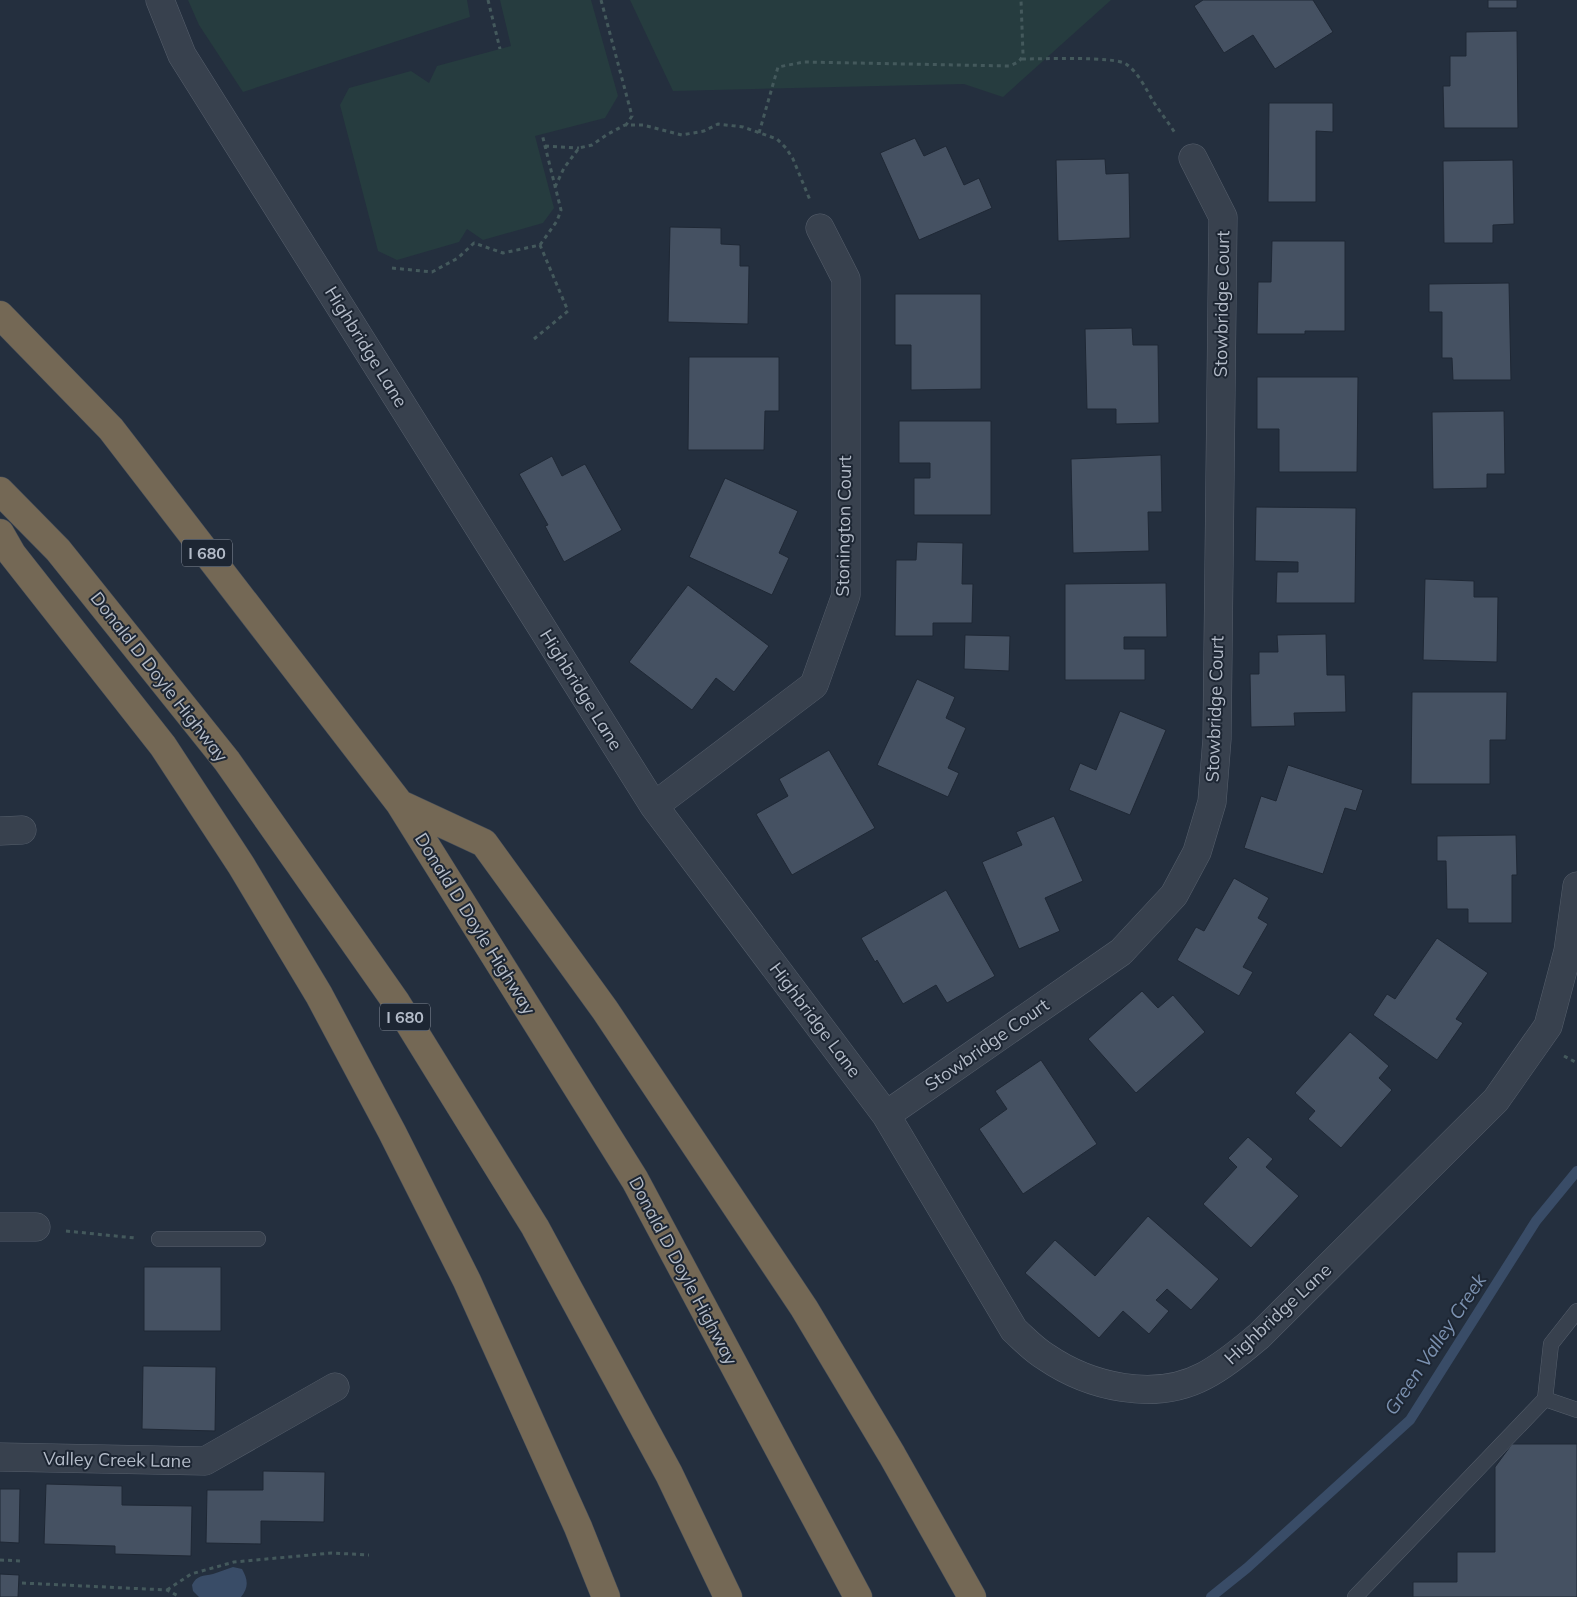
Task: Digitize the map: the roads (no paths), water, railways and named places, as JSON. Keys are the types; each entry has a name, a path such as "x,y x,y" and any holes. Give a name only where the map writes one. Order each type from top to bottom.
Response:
{"highway":[{"name":"Donald D Doyle Highway","path":"0,315 111,429 400,804 635,1180 858,1597"},
{"name":"Donald D Doyle Highway","path":"0,491 58,550 226,761 396,1002 535,1227 669,1474 728,1597"},
{"path":"0,534 12,554 163,746 241,865 319,995 392,1132 467,1282 578,1527 606,1597"},
{"path":"400,804 484,844 605,1010 804,1308 892,1455 972,1597"}],"street":[{"name":"Highbridge Lane","path":"160,0 182,55 654,806 886,1114 1014,1330 1044,1357 1071,1372 1100,1383 1141,1390 1180,1386 1203,1377 1222,1366 1259,1336 1496,1100 1548,1026 1568,951 1577,886"},
{"name":"Stowbridge Court","path":"886,1114 1121,952 1174,895 1197,852 1212,802 1217,739 1223,217 1193,158"},
{"name":"Stonington Court","path":"654,806 814,685 846,595 846,279 820,228"},
{"path":"0,1227 36,1227"},
{"name":"Valley Creek Lane","path":"0,1457 206,1462 335,1387"}],"lane":[{"path":"159,1239 258,1239"},
{"path":"1355,1597 1545,1399 1551,1344 1577,1311"},
{"path":"1545,1399 1577,1410"}],"water":[{"path":"233,1567 242,1569 246,1580 246,1587 241,1597 199,1597 193,1591 192,1585 198,1578"}],"waterway":[{"name":"Green Valley Creek","path":"1211,1597 1247,1568 1410,1420 1536,1221 1577,1171"}]}
